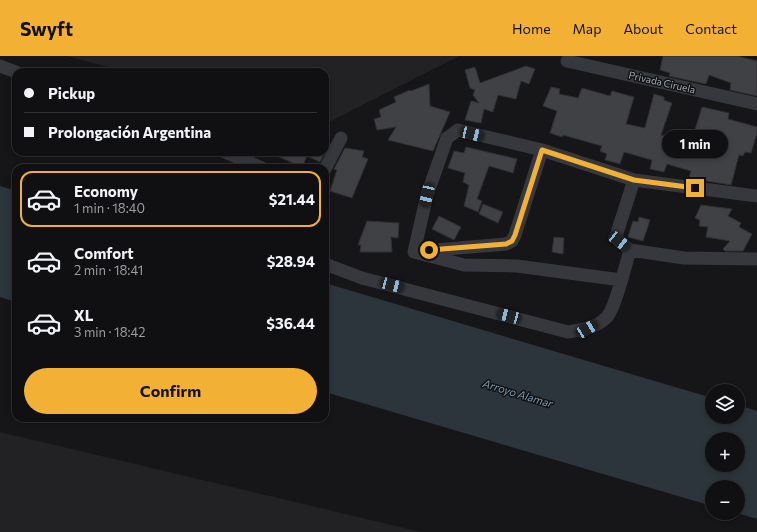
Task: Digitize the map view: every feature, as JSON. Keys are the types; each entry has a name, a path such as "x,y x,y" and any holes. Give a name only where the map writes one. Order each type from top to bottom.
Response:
{"street":[{"name":"Privada Ciruela","path":"567,61 757,104"},
{"path":"0,66 12,70"},
{"path":"414,252 427,195 446,138 458,130 542,150 634,180 757,196"},
{"path":"328,164 341,138"},
{"path":"414,252 506,244 512,241 542,150"},
{"path":"234,156 253,164"},
{"path":"634,180 616,236 619,241 630,250 684,258 757,259"},
{"path":"329,266 362,278 568,332 587,329 607,318 630,250"},
{"path":"414,252 464,265 517,266 621,280"}],"shaded area":[{"path":"67,56 459,56 329,122 329,68 112,68"},
{"path":"0,432 421,532 0,532"}],"water":[{"path":"0,186 12,190 12,301 0,297"},
{"name":"Arroyo Alamar","path":"329,284 705,396 705,424 745,424 745,407 757,411 757,519 745,515 745,480 705,480 705,504 329,393"}],"building":[{"path":"663,56 737,56 757,61 757,96 730,90 731,83 709,75 706,84 669,76 670,73 660,70"},
{"path":"526,66 535,69 529,84 521,81 516,99 498,95 493,112 484,109 481,123 465,120 471,101 479,103 473,95 475,90 470,88 465,70 475,67 480,83"},
{"path":"429,84 430,106 450,112 433,151 388,140 396,127 377,130 374,119 381,117 379,110 396,102 394,97"},
{"path":"551,87 560,89 559,94 578,98 582,88 610,96 612,91 634,97 626,124 645,128 654,94 664,97 664,100 672,103 661,135 691,143 702,107 729,113 728,119 757,127 757,133 751,153 745,152 743,156 739,155 731,185 689,178 691,171 667,164 664,172 650,169 652,160 624,152 620,164 605,160 607,154 600,151 602,146 563,135 562,137 550,133 557,111 543,106"},
{"path":"466,147 517,159 513,173 489,166 477,199 482,201 478,212 464,206 469,185 463,182 465,173 448,168 454,151 464,153"},
{"path":"345,148 364,151 362,157 368,159 352,198 330,191 337,170 334,169"},
{"path":"277,156 307,156 303,164 295,164"},
{"path":"307,156 323,156 320,162"},
{"path":"483,204 503,212 498,223 479,214"},
{"path":"701,205 732,209 728,216 741,223 739,227 752,234 743,251 725,251 723,249 730,241 706,237 708,227 699,226 700,220 695,218"},
{"path":"439,216 461,227 454,240 432,229"},
{"path":"639,217 650,220 643,241 628,237 633,221 638,222"},
{"path":"367,221 399,223 398,238 391,237 392,252 360,252 361,245 358,245"},
{"path":"554,237 564,238 563,254 552,252"}],"route":[{"path":"429,250 506,244 512,241 542,150 634,180 695,188"}]}
